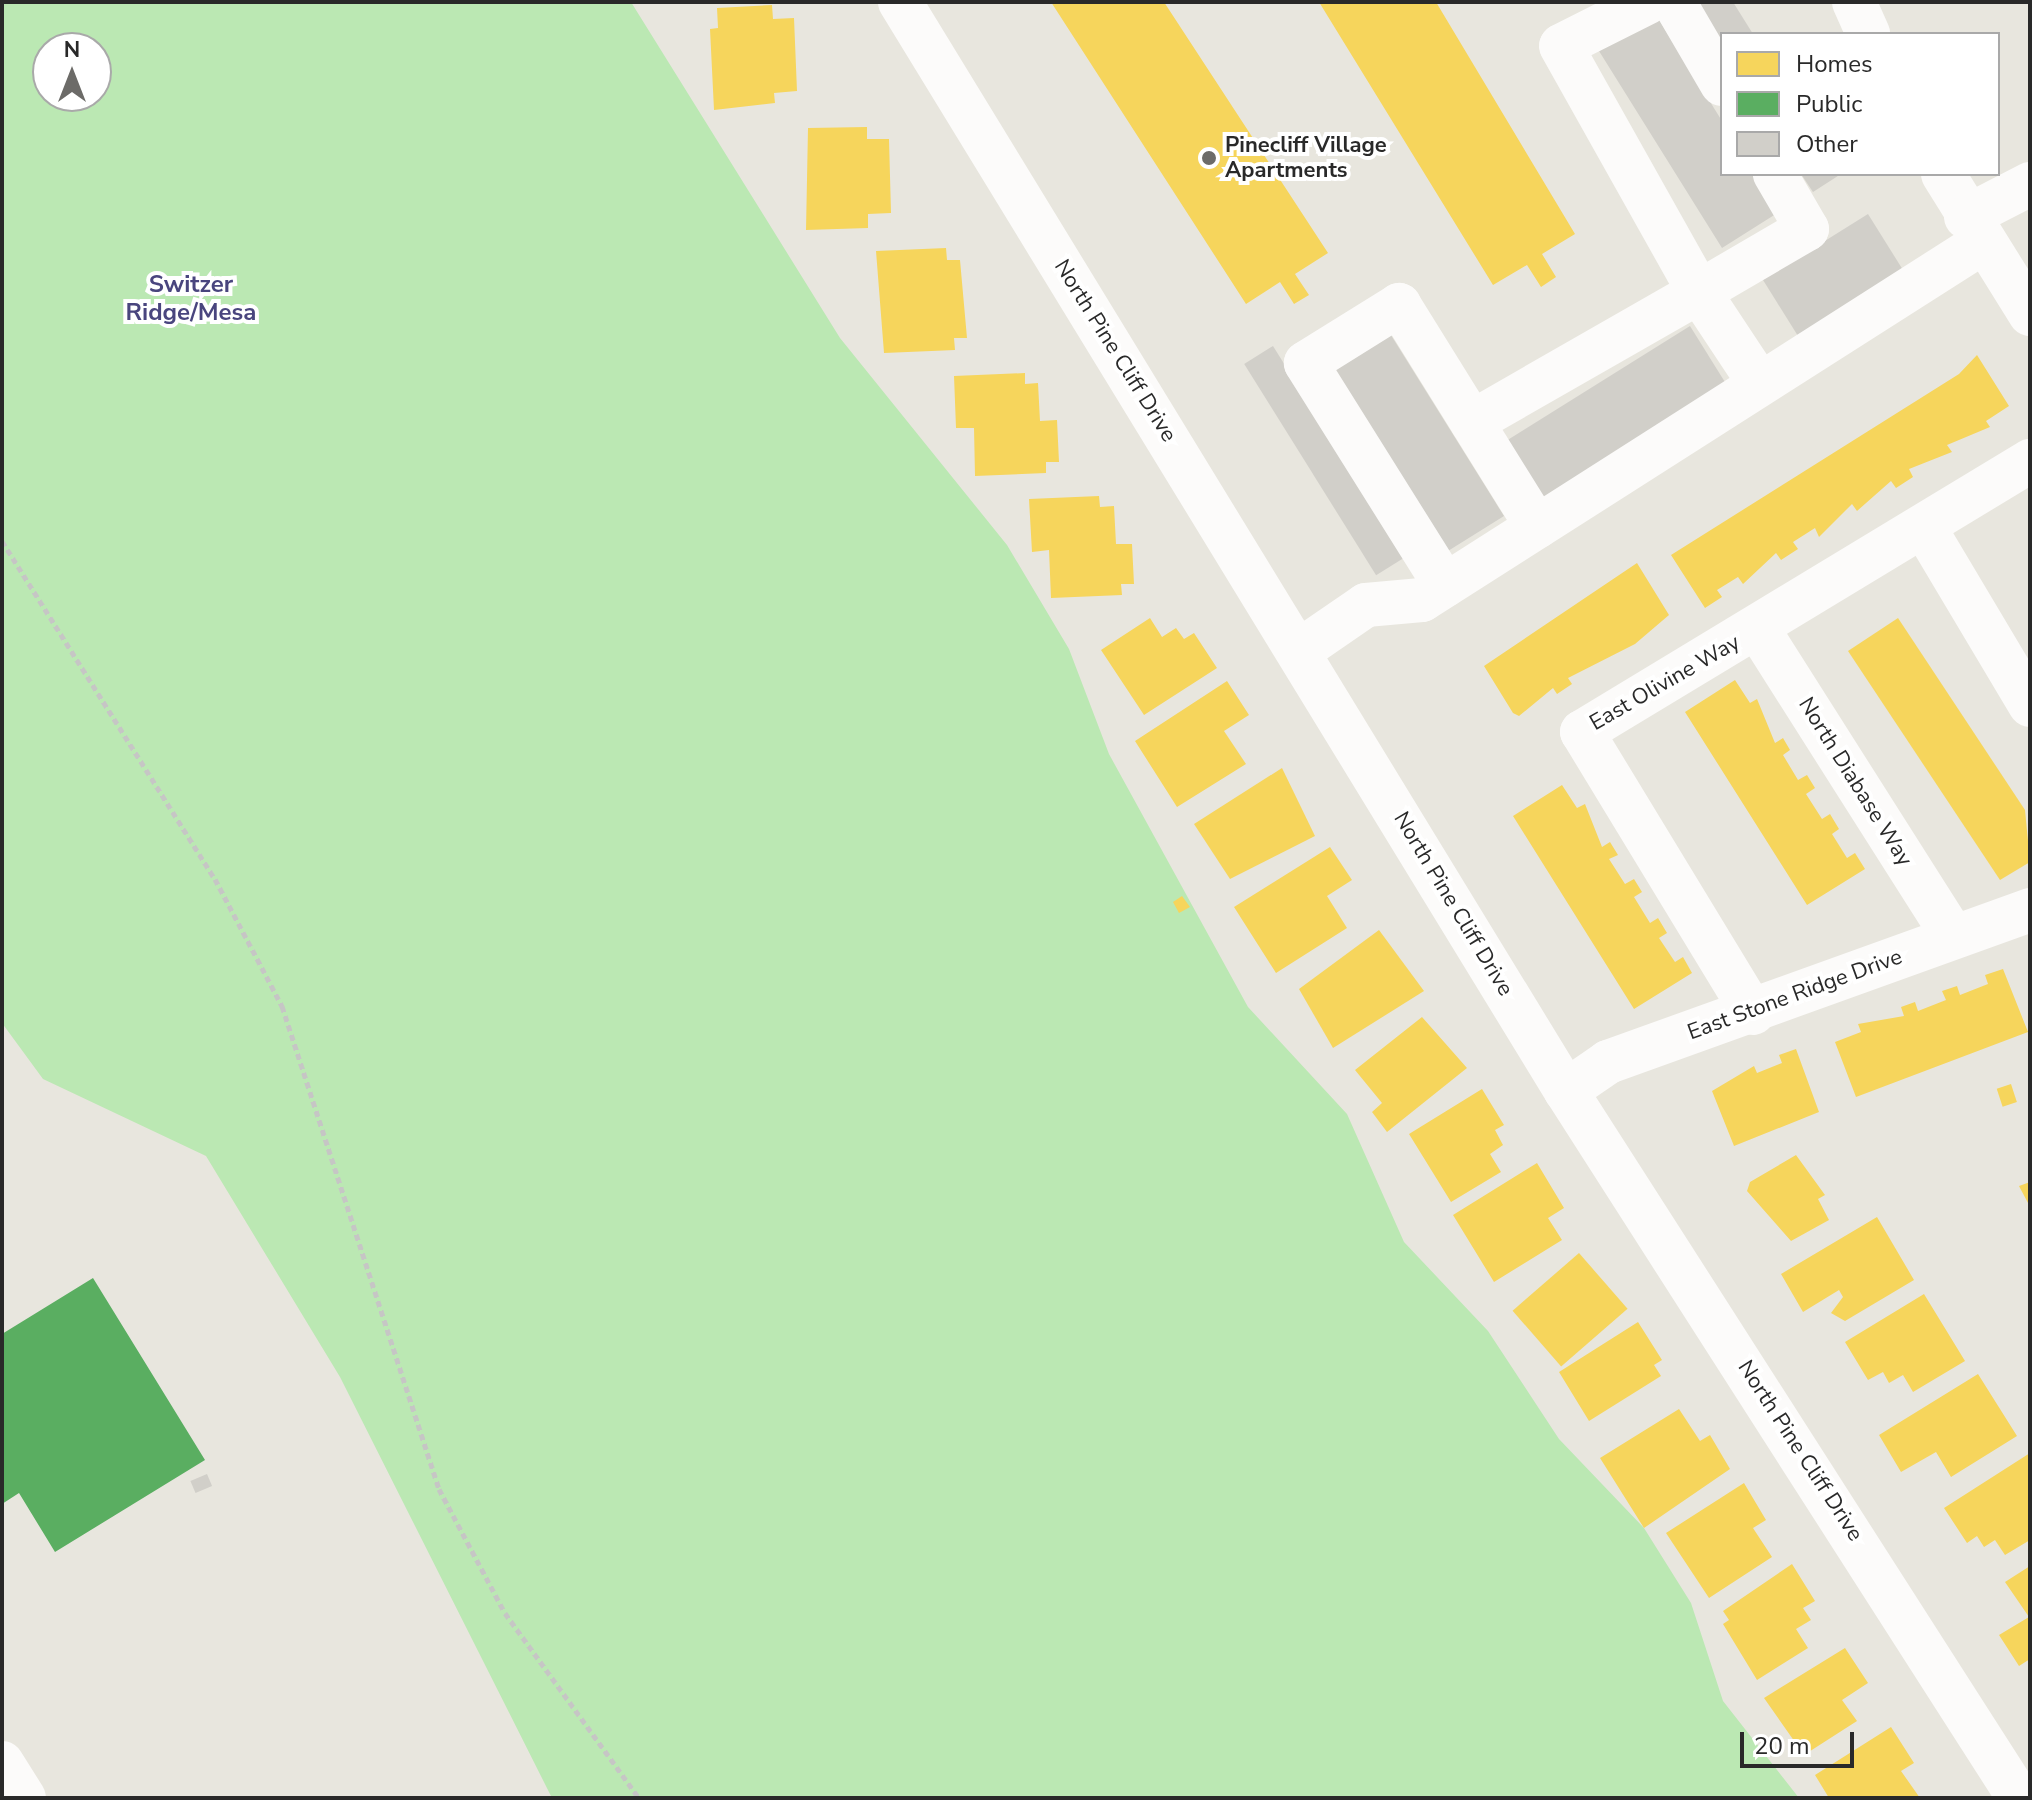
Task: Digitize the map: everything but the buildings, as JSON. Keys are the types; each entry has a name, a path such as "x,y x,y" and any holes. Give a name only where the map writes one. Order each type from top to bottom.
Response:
{"street":[{"name":"North Pine Cliff Drive","path":"900,2 1566,1091 2019,1798"},
{"path":"1648,2 1561,46 1699,292 1760,384"},
{"path":"1674,2 1720,81"},
{"path":"1472,422 1807,229 1776,176"},
{"path":"1944,176 1974,230 2030,314"},
{"path":"1299,651 1366,605 1422,600 1537,527 1760,384 1974,230 2030,184"},
{"path":"1445,585 1306,363 1399,305 1537,527"},
{"name":"East Olivine Way","path":"1753,1013 1582,732 1758,629 2030,461"},
{"path":"1924,527 2030,705"},
{"name":"North Diabase Way","path":"1758,629 1953,936"},
{"name":"East Stone Ridge Drive","path":"1566,1091 1608,1062 1753,1013 1953,936 2030,910"},
{"path":"2,1763 24,1798"}],"path":[{"path":"2,541 215,879 282,1006 439,1489 505,1613 639,1798"}],"green space":[{"path":"2,2 631,2 840,338 1007,545 1069,649 1109,754 1248,1007 1347,1114 1404,1242 1488,1331 1559,1439 1644,1528 1691,1603 1723,1701 1799,1798 552,1798 340,1377 206,1156 43,1079 2,1023"}],"place":[{"name":"Pinecliff Village Apartments","path":"1209,158"}],"district":[{"name":"Switzer Ridge/Mesa","path":"191,299"}]}
